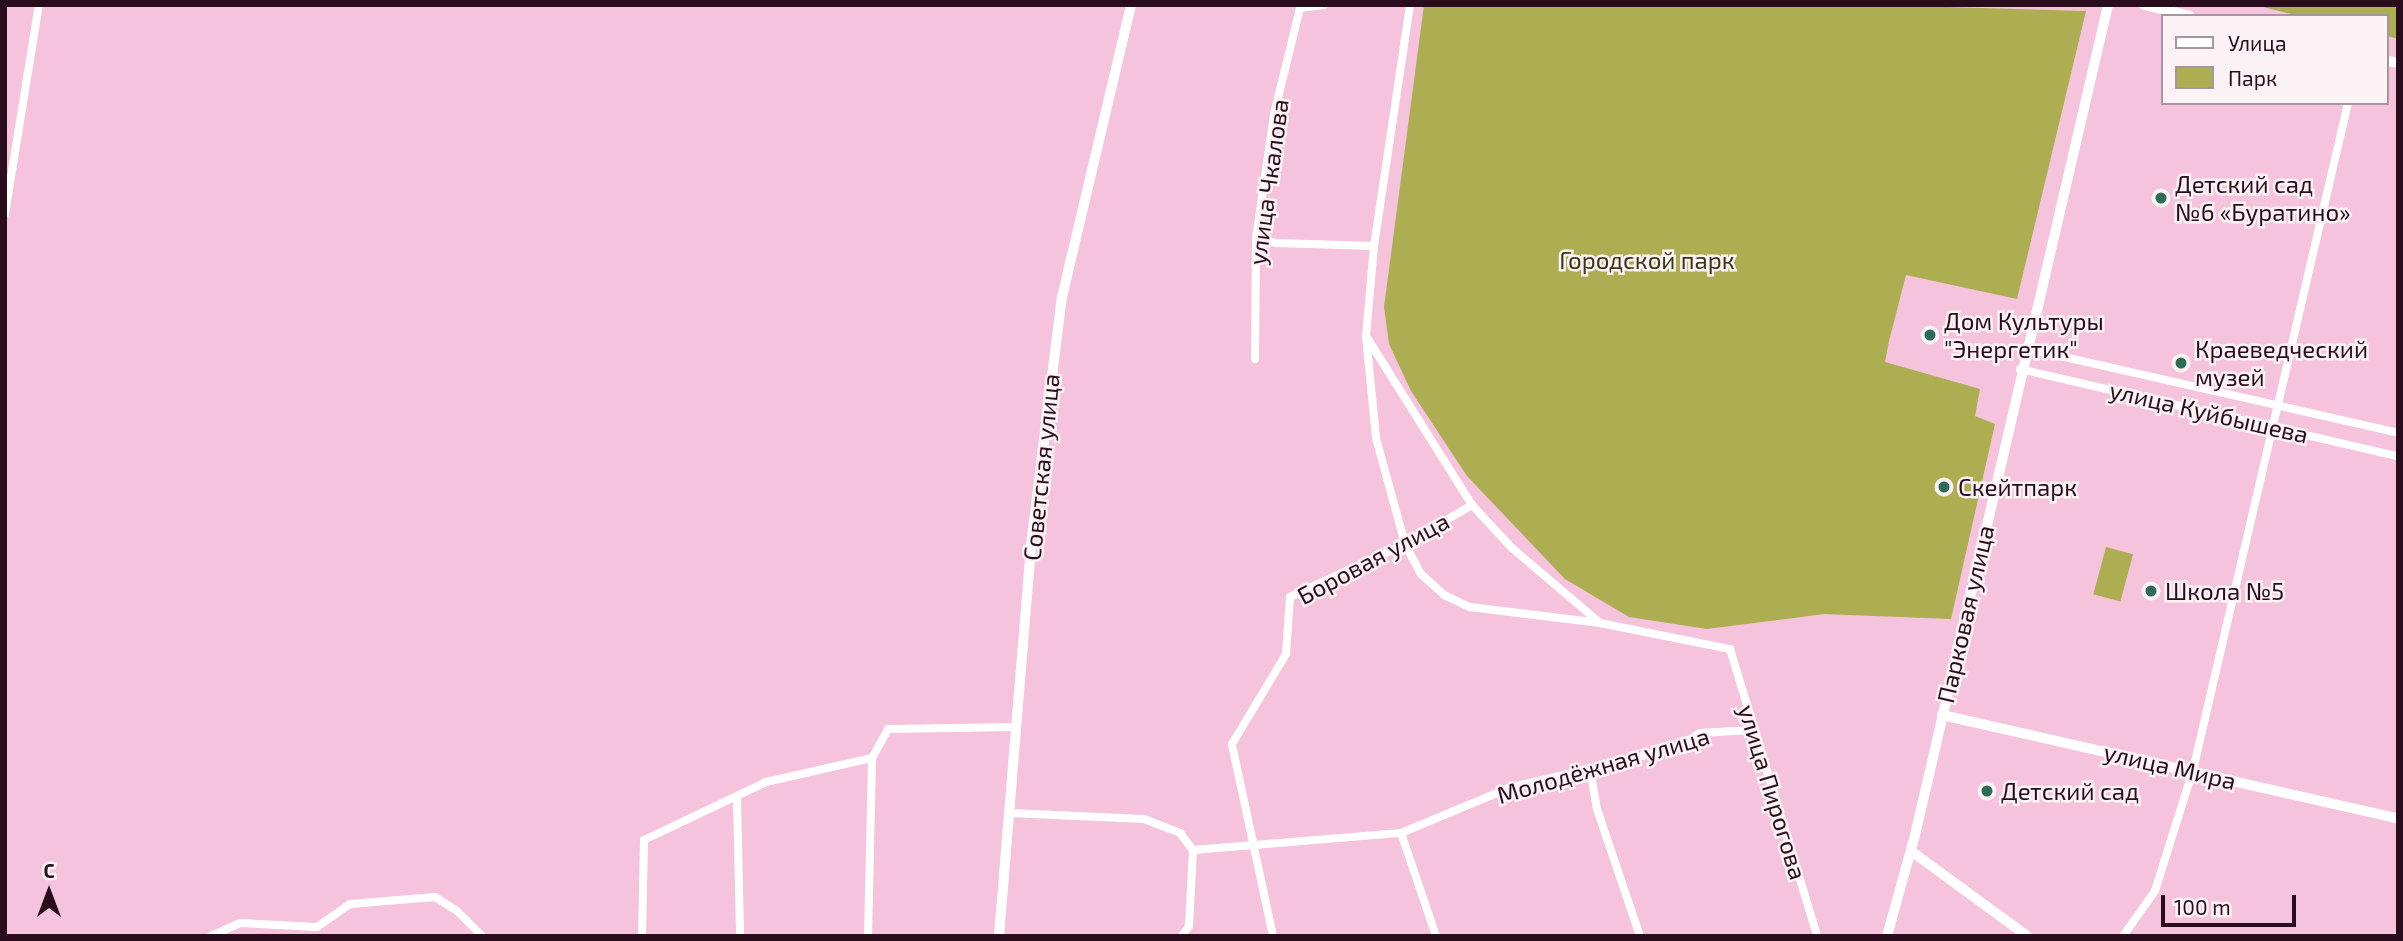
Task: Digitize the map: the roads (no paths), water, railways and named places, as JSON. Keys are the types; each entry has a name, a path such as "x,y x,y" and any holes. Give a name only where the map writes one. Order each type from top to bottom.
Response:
{"street":[{"path":"5,214 39,5"},
{"name":"Советская улица","path":"999,936 1033,532 1062,297 1131,5"},
{"name":"улица Чкалова","path":"1255,359 1256,238 1274,114 1300,8 1324,5"},
{"path":"1410,5 1374,246 1366,337 1377,438 1405,544 1421,574 1444,595 1470,607 1600,623"},
{"name":"Парковая улица","path":"1886,936 1911,851 2020,369 2108,5"},
{"path":"2144,5 2182,14"},
{"path":"2123,936 2155,891 2193,771 2348,105"},
{"path":"1256,238 1276,243 1374,246"},
{"path":"1366,337 1472,505 1513,548 1600,623"},
{"name":"улица Куйбышева","path":"2025,348 2398,433"},
{"name":"улица Куйбышева","path":"2020,369 2398,456"},
{"name":"Боровая улица","path":"1273,936 1256,845 1232,744 1286,654 1290,597 1405,544 1472,505"},
{"name":"улица Пирогова","path":"1600,623 1730,649 1817,936"},
{"name":"улица Мира","path":"1942,715 2398,819"},
{"path":"868,936 872,758 888,729 1016,727"},
{"name":"Молодёжная улица","path":"1193,850 1401,833 1509,788 1676,748 1700,733 1753,730"},
{"path":"642,936 644,840 737,799 766,782 872,758"},
{"path":"1590,769 1597,808 1640,936"},
{"path":"737,799 740,936"},
{"path":"1009,813 1144,819 1180,833 1193,850 1189,926 1182,936"},
{"path":"1401,833 1436,936"},
{"path":"1911,851 2027,936"},
{"path":"211,934 240,923 316,931 350,904 435,897 457,911 482,936"}],"place":[{"name":"Детский сад №6 «Буратино»","path":"2161,198"},
{"name":"Дом Культуры \"Энергетик\"","path":"1930,335"},
{"name":"Краеведческий музей","path":"2181,363"},
{"name":"Скейтпарк","path":"1944,487"},
{"name":"Школа №5","path":"2151,591"},
{"name":"Детский сад","path":"1987,791"}],"park label":[{"name":"Городской парк","path":"1647,260"}]}
